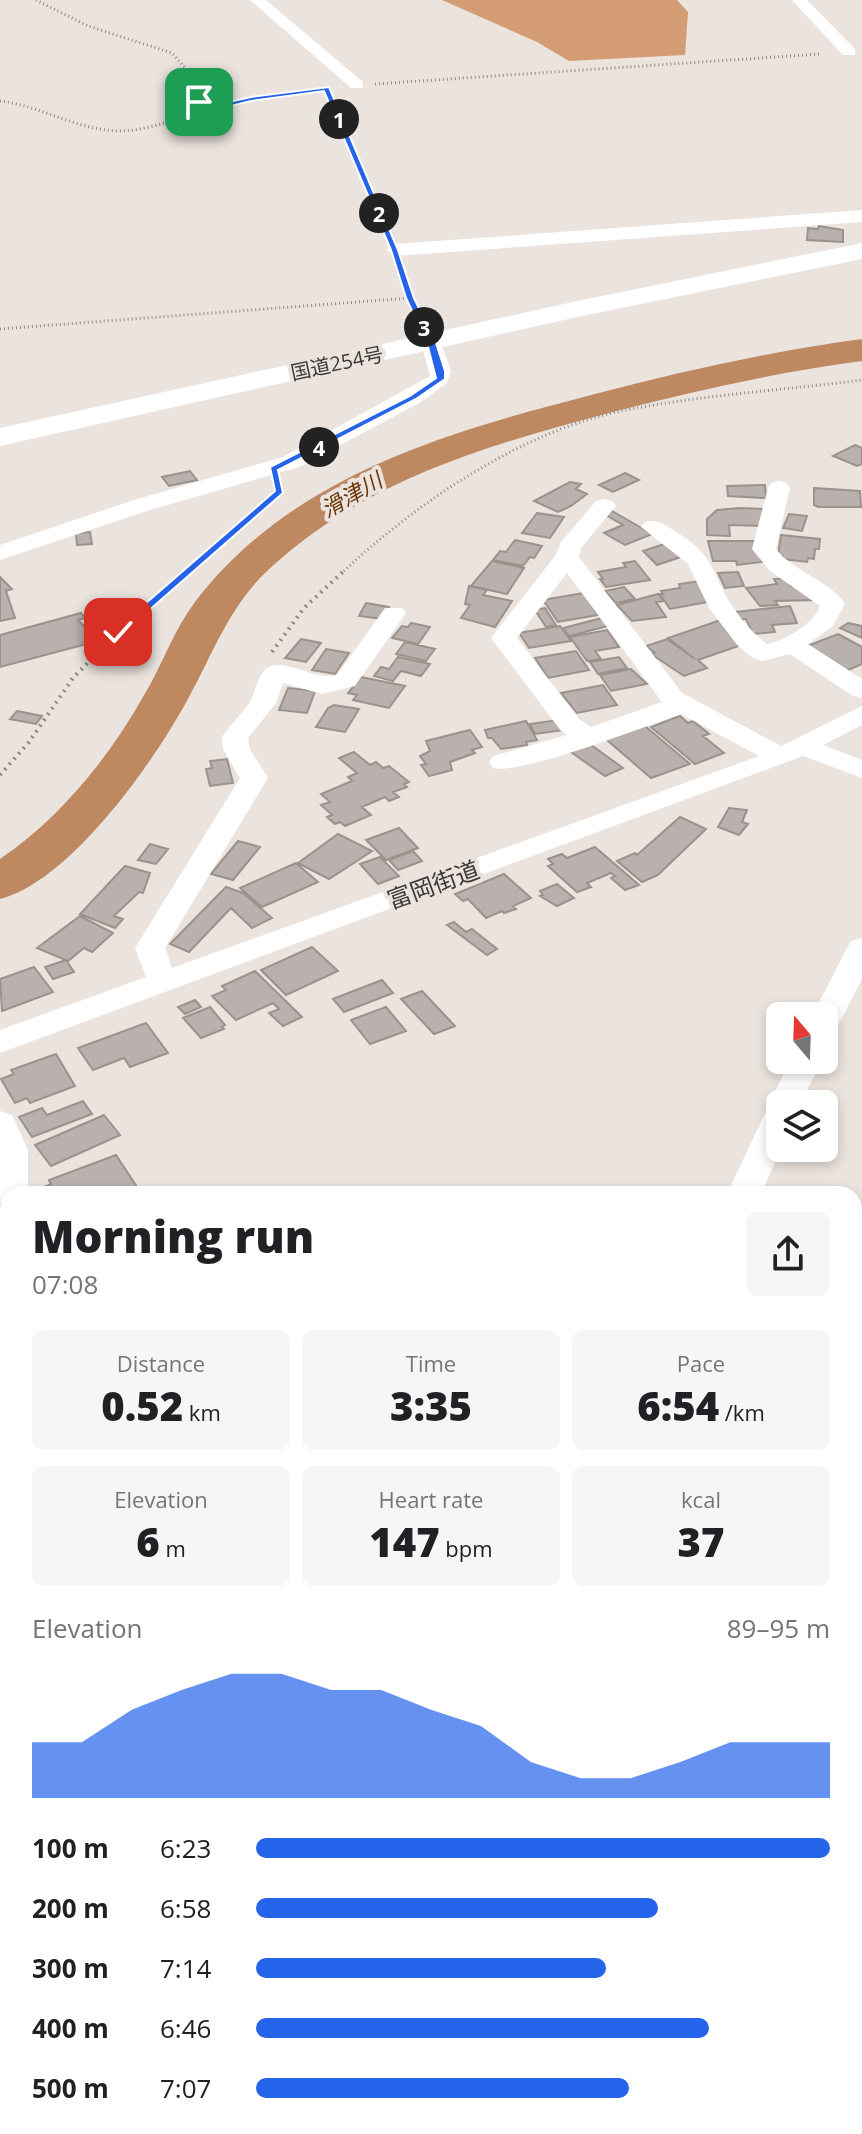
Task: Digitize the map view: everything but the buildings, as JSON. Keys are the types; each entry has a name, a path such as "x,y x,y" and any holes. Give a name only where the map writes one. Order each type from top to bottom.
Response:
{"highway":[{"name":"国道254号","path":"0,437 678,287 862,251"}],"street":[{"path":"257,0 357,85"},
{"path":"799,0 849,52"},
{"path":"395,250 862,216"},
{"path":"0,553 142,505 274,469 413,397 440,379 441,371 431,343"},
{"path":"779,488 764,549 783,570 819,591 833,604 832,612 822,623 795,641 794,646"},
{"path":"587,736 560,714 504,638 567,557 569,547 604,506"},
{"path":"653,527 683,546 699,561 721,608 747,641 762,653 794,646 862,690"},
{"path":"567,557 680,705 792,752 862,770"},
{"path":"164,982 150,948 254,778 254,771 236,750 235,737 263,703 271,680 277,673 322,686 346,681 394,613"},
{"path":"503,762 680,705"},
{"name":"富岡街道","path":"0,1042 792,752 862,714"},
{"path":"835,1002 862,948"},
{"path":"0,1123 11,1150 11,1186"},
{"path":"748,1186 766,1144"}],"path":[{"path":"36,0 88,26 172,53 197,81 199,102 206,110"},
{"path":"0,101 21,103 60,119 114,131 140,129 251,99 357,85 849,52"},
{"path":"327,89 431,343"},
{"path":"0,329 410,298"},
{"path":"277,673 270,664 270,654 304,608 328,583 377,540 494,460 557,430 625,410 862,380"},
{"path":"0,775 29,742 73,678 118,632 280,491 274,469"}],"shaded area":[{"path":"442,0 677,0 688,12 685,55 569,61 537,42"}],"waterway":[{"name":"滑津川","path":"0,883 50,845 115,775 167,696 211,610 249,566 292,528 339,497 443,450 553,416 734,372 862,350"}],"route":[{"path":"118,632 280,491 274,469 413,397 440,379 441,371 410,298 395,250 327,89 274,95 206,110 199,102"}]}
